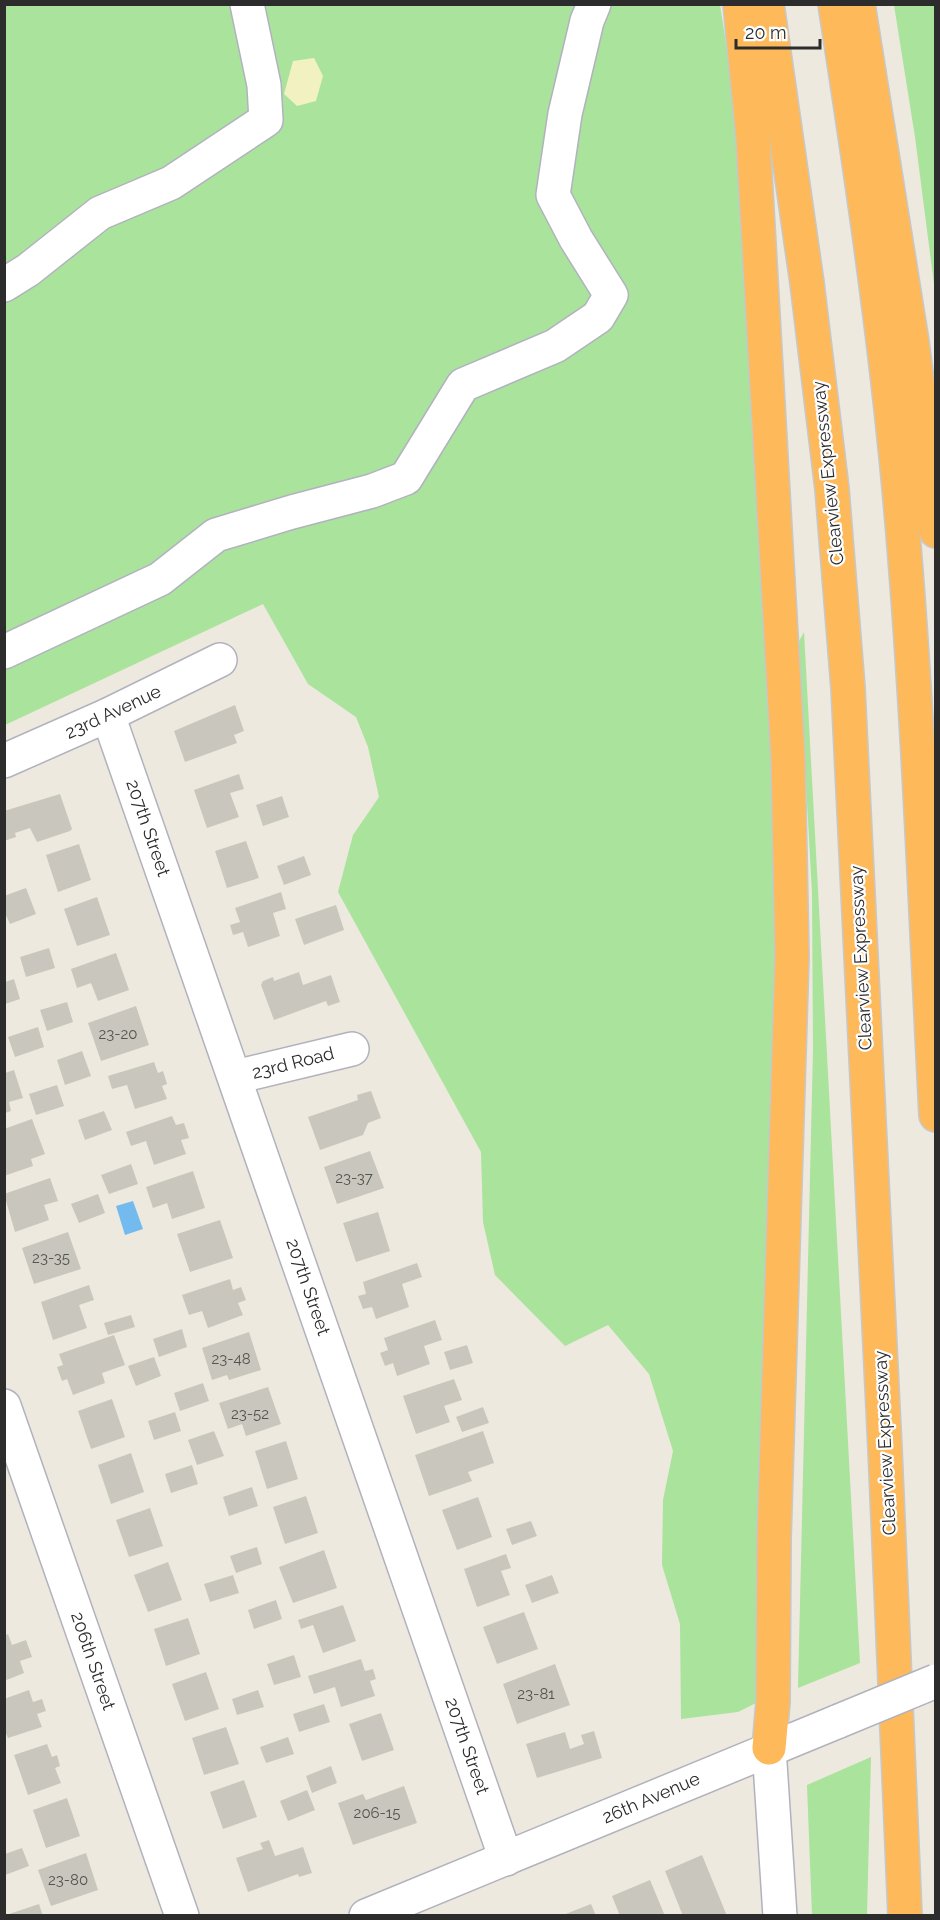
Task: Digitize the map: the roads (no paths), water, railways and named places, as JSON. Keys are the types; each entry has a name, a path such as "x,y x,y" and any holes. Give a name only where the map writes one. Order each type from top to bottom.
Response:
{"highway":[{"path":"740,4 753,138 788,747 792,945 774,1539 773,1702 769,1748"},
{"name":"Clearview Expressway","path":"767,4 807,283 827,443 848,688 905,1916"},
{"path":"835,4 877,276 899,487 915,684 936,1115"},
{"path":"858,4 912,342 936,531"}],"street":[{"path":"4,285 28,270 100,213 171,183 266,120 264,85 247,4"},
{"path":"4,652 160,579 216,535 372,491 406,478 463,385 555,346 598,317 611,295 576,239 553,195 565,114 587,21 594,4"},
{"name":"23rd Avenue","path":"4,761 108,715 220,660"},
{"name":"207th Street","path":"108,715 506,1859"},
{"name":"23rd Road","path":"235,1077 352,1049"},
{"name":"206th Street","path":"4,1406 182,1916"},
{"name":"26th Avenue","path":"366,1916 936,1681"},
{"path":"769,1748 780,1916"}],"water":[{"path":"133,1201 143,1229 125,1235 116,1206"}]}
